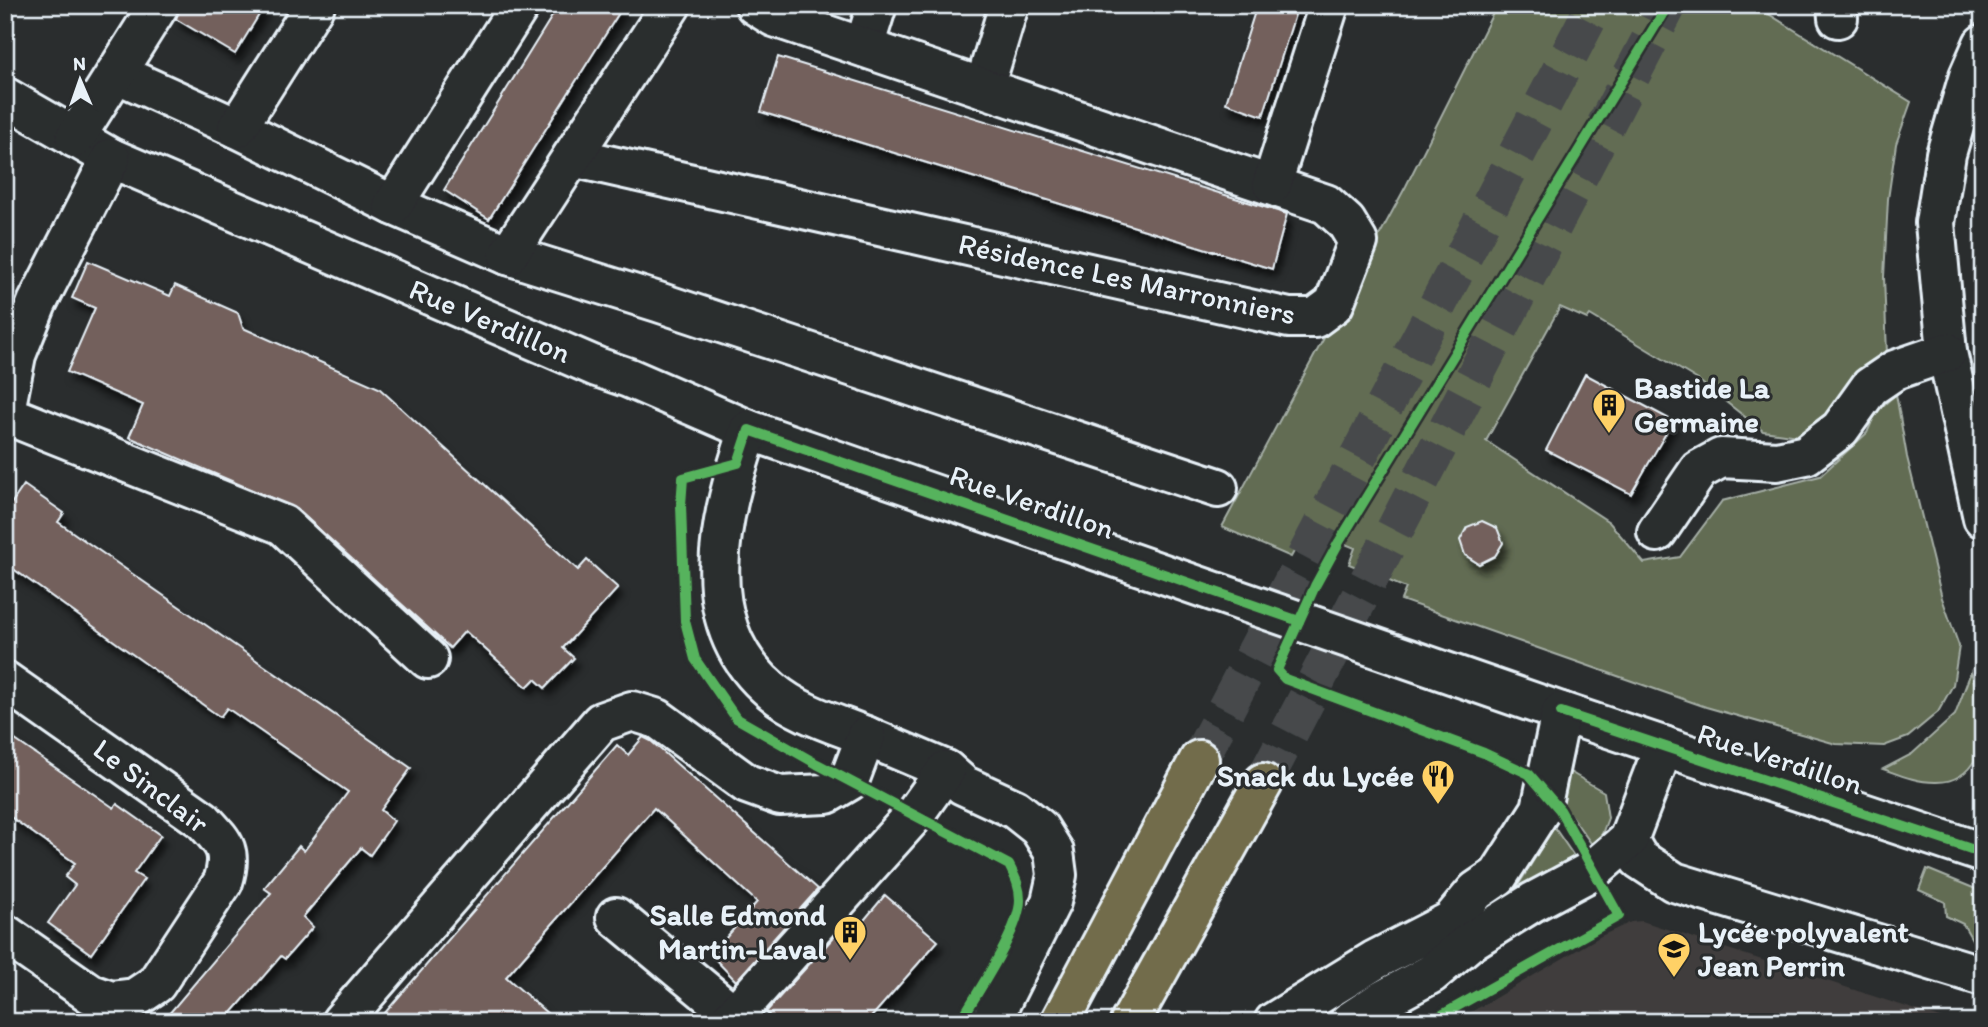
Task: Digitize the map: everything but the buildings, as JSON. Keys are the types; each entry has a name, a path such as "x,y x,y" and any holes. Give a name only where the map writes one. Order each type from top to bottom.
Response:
{"highway":[{"path":"1060,1022 1199,760"},
{"path":"1130,1022 1263,783"}],"street":[{"path":"75,138 159,5"},
{"path":"237,128 315,5"},
{"path":"393,205 520,5"},
{"path":"508,255 671,5"},
{"name":"Résidence Les Marronniers","path":"572,157 1289,318 1315,318 1334,304 1358,242 1346,222 1326,204 774,17 755,5"},
{"path":"864,47 877,5"},
{"path":"984,88 1009,5"},
{"path":"1272,184 1329,5"},
{"path":"1983,44 1969,76 1946,154 1935,223 1947,352 1983,518"},
{"path":"116,73 237,128 393,205 508,255 671,306 1218,488"},
{"name":"Rue Verdillon","path":"5,97 111,158 584,362 629,378 749,430 1561,712 1983,853"},
{"path":"111,158 37,303 16,355 5,412 283,525 428,659"},
{"path":"1657,532 1699,470 1721,458 1777,461 1806,455 1840,429 1870,387 1895,370 1947,352"},
{"path":"749,430 720,537 719,586 727,630 746,665 773,692 816,717 946,771 963,785 1015,809 1039,828 1054,852 1057,875 1051,902 990,1022"},
{"name":"Le Sinclair","path":"5,681 203,820 223,842 229,864 223,882 156,984 135,999 111,1001 91,994 5,934"},
{"path":"341,1022 601,722 632,710 658,719 747,784 780,796 827,794 849,781 866,736"},
{"path":"1274,1022 1376,960 1451,921 1476,891 1498,876 1541,809 1561,712"},
{"name":"Rue Verdillon","path":"1628,840 1664,746"},
{"path":"616,917 731,1018 914,815 946,771"},
{"path":"1349,1022 1431,974 1469,942 1533,902 1593,870 1628,840 1639,859 1674,881 1983,976"},
{"path":"1469,942 1494,902 1498,876"}],"shaded area":[{"name":"Lycée polyvalent Jean Perrin","path":"1642,921 1953,1022 1454,1022 1601,936 1631,922"}],"green space":[{"path":"1497,5 1771,5 1767,13 1911,102 1896,144 1888,199 1884,277 1887,354 1835,415 1798,436 1763,431 1698,380 1590,315 1587,319 1560,307 1486,441 1609,522 1644,563 1680,557 1722,501 1820,476 1867,433 1876,412 1896,394 1907,457 1942,598 1959,646 1953,685 1938,712 1908,737 1884,746 1836,744 1706,707 1401,600 1406,588 1349,564 1355,548 1307,528 1291,557 1222,527 1406,186"},
{"path":"1971,672 1982,708 1983,734 1976,758 1969,768 1949,781 1935,782 1883,769 1912,754 1955,715"},
{"path":"1570,772 1604,792 1608,818 1596,850 1561,802"},
{"path":"1554,827 1576,859 1506,905"},
{"path":"1927,869 1983,892 1983,958 1963,924 1946,916 1945,902 1919,890"}],"tunnel":[{"path":"1199,760 1595,5"},
{"path":"1263,783 1668,5"}],"cycle path":[{"path":"1429,1022 1619,916 1560,810 1529,774 1484,753 1285,679 1277,670 1315,586 1339,542 1668,5"},
{"path":"960,1022 1005,944 1018,913 1019,890 1009,865 736,718 695,659 685,621 681,505 683,478 738,463 749,430 1299,621"},
{"path":"1561,712 1983,853"}],"place":[{"name":"Bastide La Germaine","path":"1609,435"},
{"name":"Snack du Lycée","path":"1438,806"},
{"name":"Salle Edmond Martin-Laval","path":"850,962"},
{"name":"Lycée polyvalent Jean Perrin","path":"1674,979"}]}
